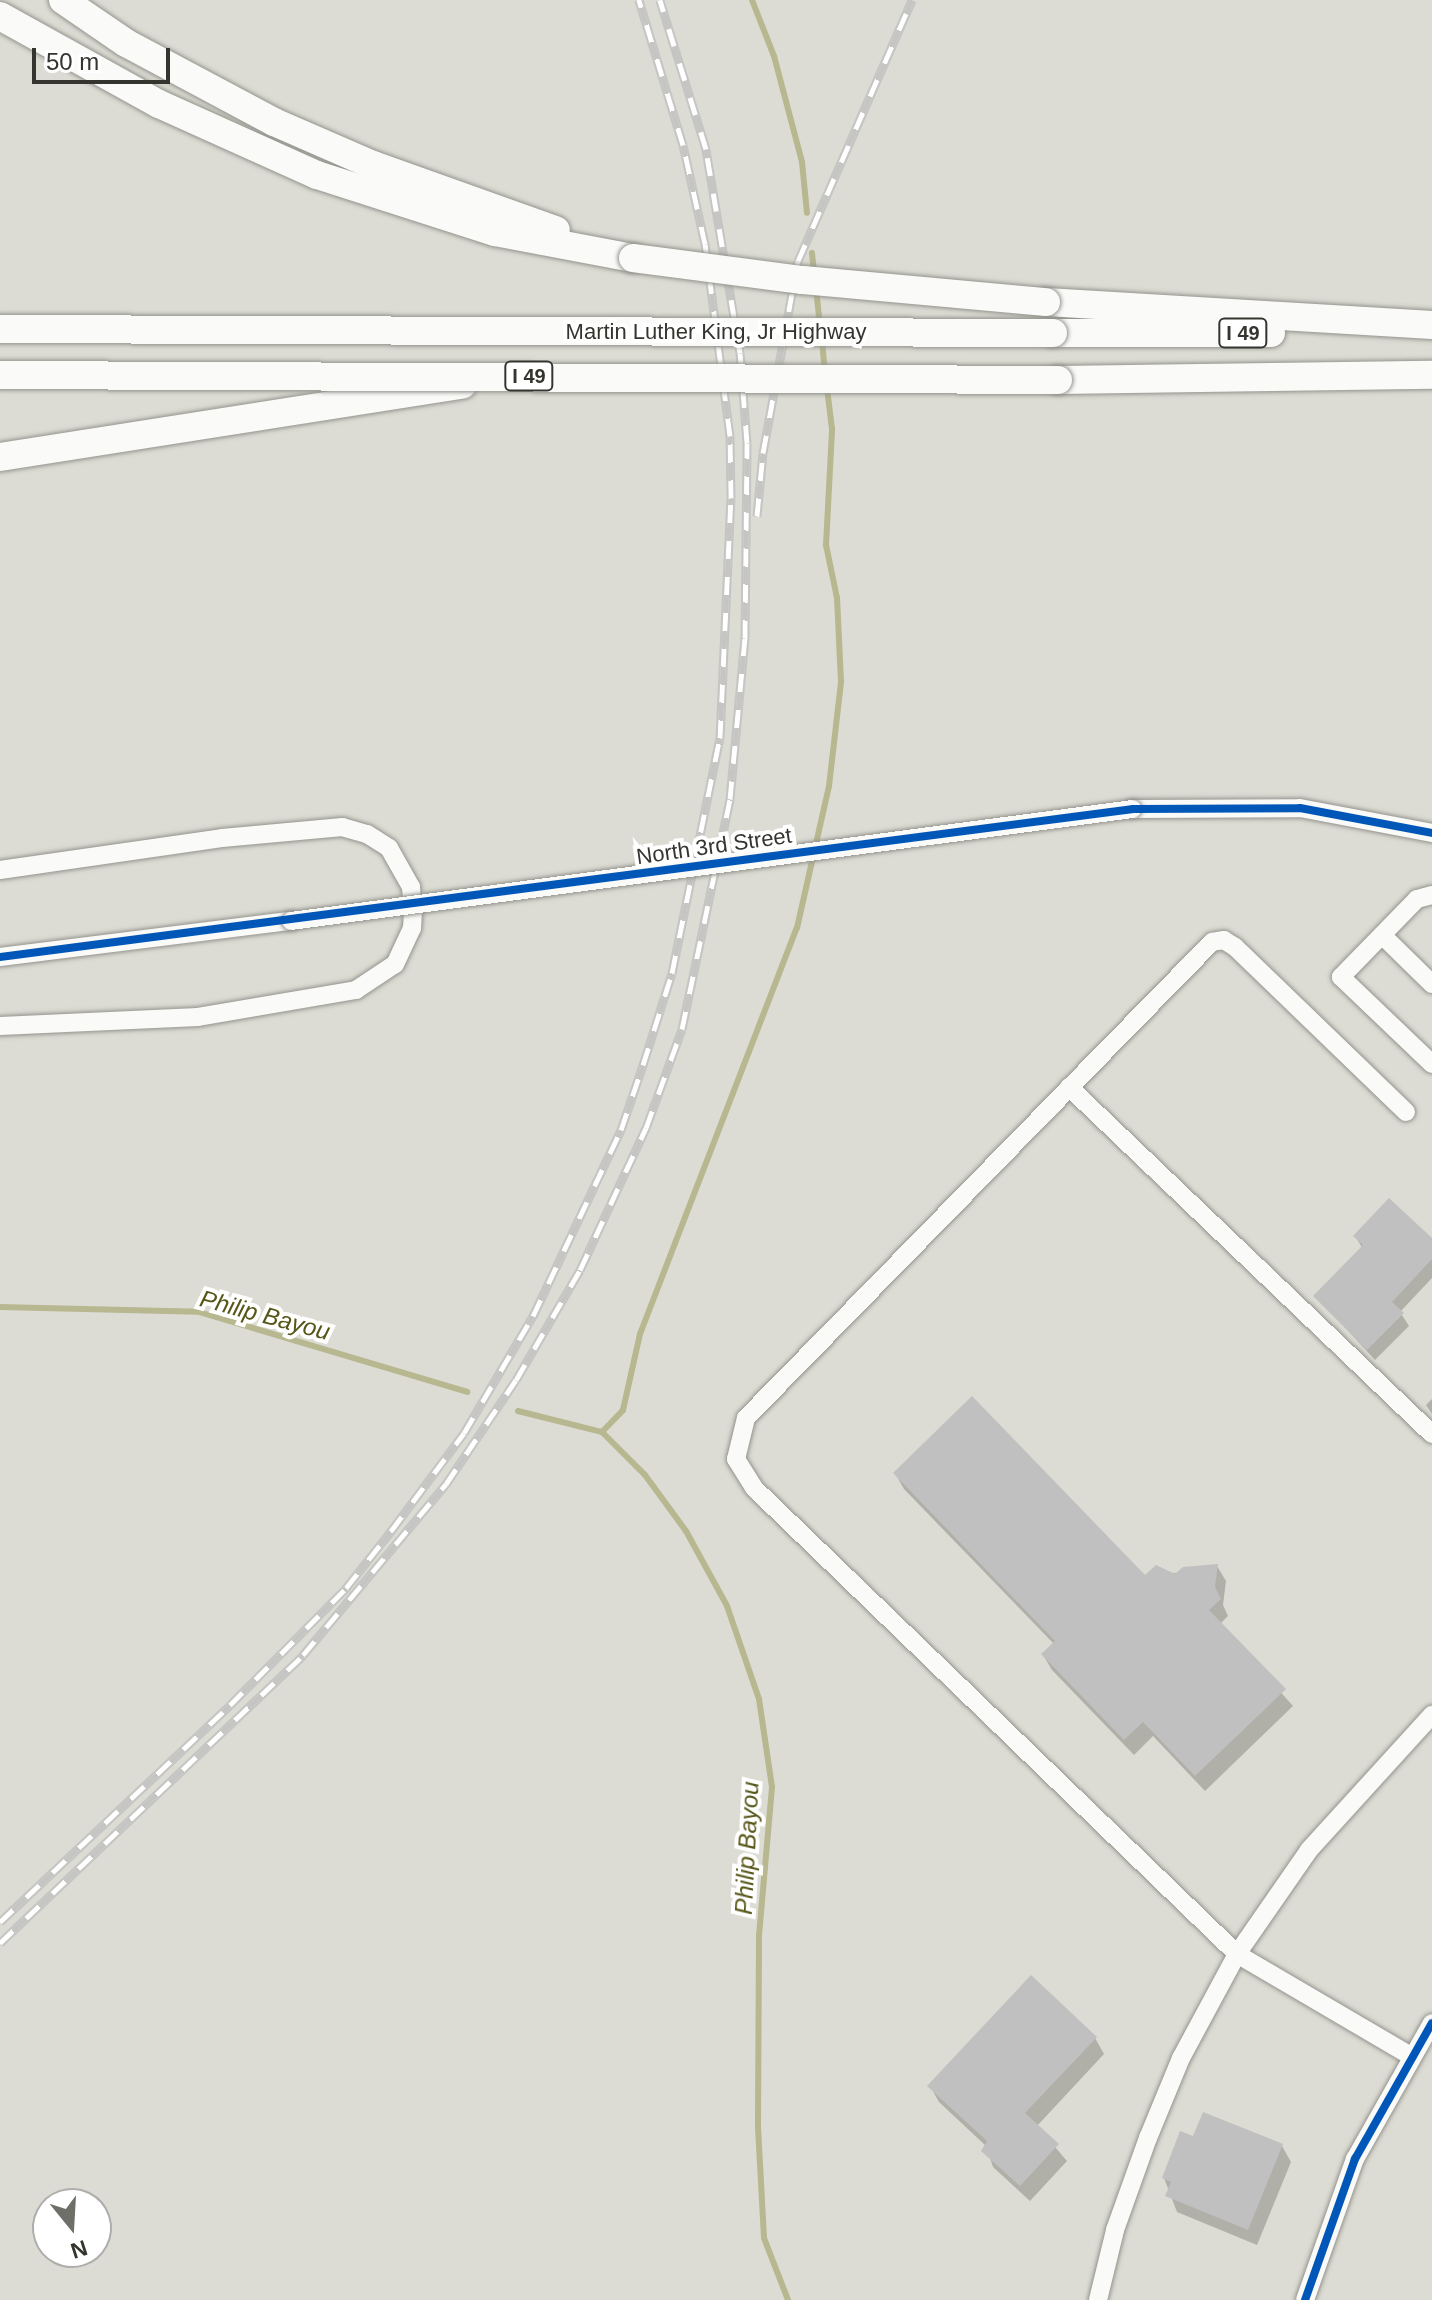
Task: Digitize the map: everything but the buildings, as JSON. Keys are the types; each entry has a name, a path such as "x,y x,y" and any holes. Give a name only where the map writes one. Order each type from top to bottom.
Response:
{"highway":[{"path":"63,0 204,87 321,144 633,258"},
{"path":"0,16 159,104 317,175 495,232 633,258 776,277 1046,302 1432,327"},
{"name":"Martin Luther King, Jr Highway","path":"0,329 1053,333 1432,327"},
{"name":"Martin Luther King, Jr Highway","path":"0,375 1058,380 1432,375"},
{"path":"0,457 520,376"}],"street":[{"name":"North 3rd Street","path":"0,957 1133,809 1300,808 1432,833"},
{"path":"0,870 252,834 342,827 367,834 389,848 411,887 413,910 412,928 395,964 356,990 198,1017 0,1026"},
{"path":"1432,913 1425,897 1341,977 1432,1064"},
{"path":"1382,935 1432,984"},
{"path":"1406,1112 1224,940 1201,950 746,1418 736,1459 754,1488 1237,1954 1411,2056"},
{"path":"1069,1087 1432,1434"},
{"path":"1098,2300 1115,2230 1148,2138 1181,2058 1237,1954 1309,1850 1432,1715"},
{"path":"1305,2300 1355,2159 1432,2023"}],"waterway":[{"path":"752,0 774,56 802,162 807,213"},
{"path":"812,253 814,273"},
{"path":"816,288 820,325"},
{"path":"822,340 825,372"},
{"path":"602,1432 623,1410 640,1334 797,928 829,786 841,682 837,598 826,545 832,429 827,388"},
{"name":"Philip Bayou","path":"0,1307 199,1312 467,1392"},
{"name":"Philip Bayou","path":"518,1411 602,1432 645,1475 686,1531 727,1606 759,1699 772,1787 759,1935 758,2127 764,2238 788,2300"}],"railway":[{"path":"0,1922 230,1705 346,1588 391,1531 464,1433 533,1316 621,1130 643,1065 672,973 720,738 731,498 730,436 705,244 683,145 639,0"},
{"path":"0,1943 303,1655 446,1484 516,1380 580,1270 646,1128 682,1029 730,799 745,638 747,443 740,353 706,149 660,0"},
{"path":"757,516 763,453 798,261 912,0"}],"cycle path":[{"path":"0,957 1133,809 1300,808 1432,833"},
{"path":"1305,2300 1355,2159 1432,2023"}]}
